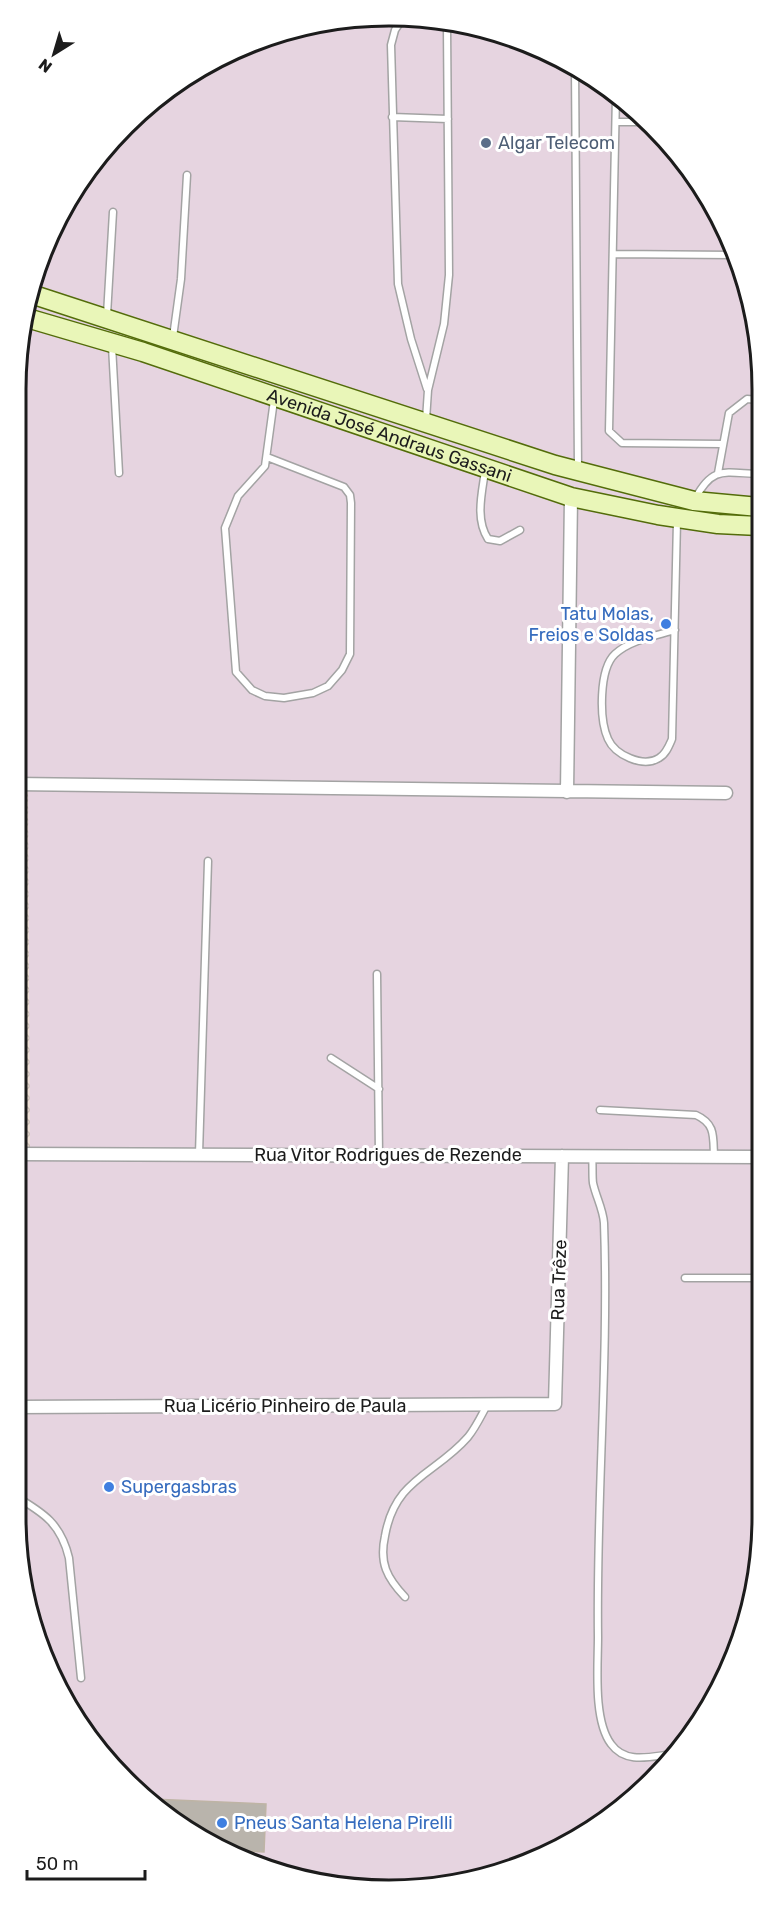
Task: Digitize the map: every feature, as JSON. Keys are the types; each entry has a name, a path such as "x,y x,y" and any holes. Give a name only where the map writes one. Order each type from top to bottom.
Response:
{"main road":[{"name":"Avenida José Andraus Gassani","path":"38,296 578,471 694,501 752,506"},
{"name":"Avenida José Andraus Gassani","path":"32,319 143,352 570,497 678,518 752,525"},
{"path":"143,352 150,333"},
{"path":"403,441 417,420"}],"street":[{"path":"567,792 570,497"},
{"path":"26,784 726,793"},
{"name":"Rua Vitor Rodrigues de Rezende","path":"26,1154 752,1157"},
{"name":"Rua Trêze","path":"555,1404 562,1156"},
{"name":"Rua Licério Pinheiro de Paula","path":"26,1407 555,1404"}],"lane":[{"path":"398,26 391,45 398,284 411,339 428,390"},
{"path":"417,420 428,390 442,333 449,275 447,30"},
{"path":"575,77 578,471"},
{"path":"616,107 609,430 622,443 722,444"},
{"path":"392,117 448,119"},
{"path":"616,122 634,122"},
{"path":"172,340 181,279 187,175"},
{"path":"107,319 113,212"},
{"path":"613,254 726,255"},
{"path":"112,343 119,473"},
{"path":"267,457 344,487 350,495 351,503 350,654 342,670 328,686 313,693 284,698 265,696 252,690 236,672 225,528 238,496 259,475 267,457 274,397"},
{"path":"718,473 729,413 747,399 752,399"},
{"path":"485,467 480,513 484,532 488,539 500,541 520,530"},
{"path":"694,501 704,482 718,473 752,474"},
{"path":"675,630 638,640 617,652 607,662 603,675 603,725 608,741 618,751 633,759 646,762 659,758 667,750 672,739 675,630 678,518"},
{"path":"199,1154 208,861"},
{"path":"377,974 379,1155"},
{"path":"331,1058 379,1089"},
{"path":"600,1110 696,1115 710,1123 713,1128 714,1157"},
{"path":"592,1156 593,1181 604,1220 605,1321 597,1588 599,1698 604,1731 611,1745 622,1755 631,1758 663,1755"},
{"path":"685,1278 752,1278"},
{"path":"405,1598 392,1584 382,1565 382,1550 391,1510 409,1486 467,1439 487,1405"},
{"path":"26,1502 39,1510 56,1526 64,1539 69,1558 81,1678"}],"shaded area":[{"path":"365,26 412,26 459,32 505,45 549,63 590,87 628,116 661,149 690,187 714,228 732,272 745,318 752,388 752,1518 745,1588 732,1634 703,1699 661,1757 628,1790 570,1832 527,1853 459,1874 412,1880 365,1880 318,1874 250,1853 207,1832 149,1790 116,1757 74,1699 53,1656 32,1588 26,1541 26,365 32,318 45,272 74,207 116,149 149,116 168,101 207,74 228,63 295,38 318,32"},
{"path":"26,784 28,784 30,1154 26,1154"}],"building":[{"name":"Pneus Santa Helena Pirelli","path":"161,1799 266,1804 264,1852 245,1851 228,1843 207,1832"}],"place":[{"name":"Algar Telecom","path":"486,143"},
{"name":"Tatu Molas, Freios e Soldas","path":"666,624"},
{"name":"Supergasbras","path":"109,1487"},
{"name":"Pneus Santa Helena Pirelli","path":"222,1823"}]}
